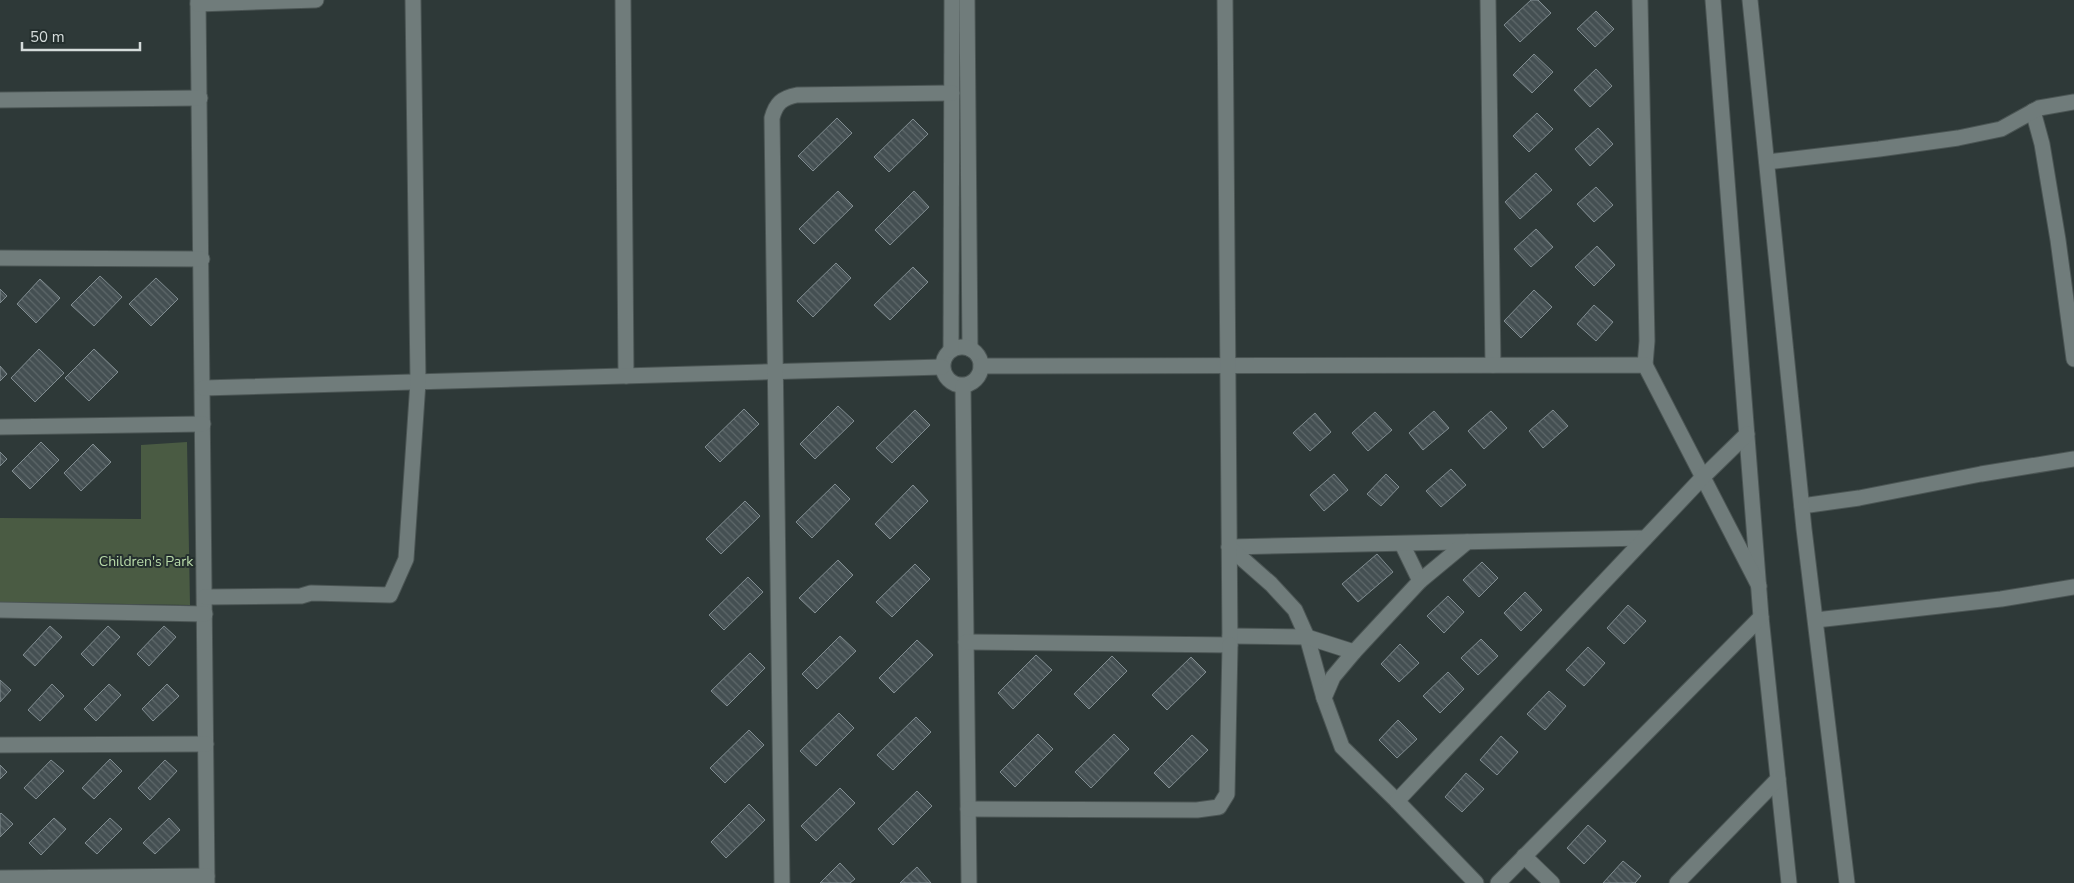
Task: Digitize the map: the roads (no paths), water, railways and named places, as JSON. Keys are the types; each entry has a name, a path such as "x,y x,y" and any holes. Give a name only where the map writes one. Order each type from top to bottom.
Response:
{"street":[{"path":"0,878 207,879 198,2 316,0"},
{"path":"205,597 301,596 311,593 390,594 406,559 418,382 413,0"},
{"path":"623,0 626,376"},
{"path":"950,350 952,0"},
{"path":"968,0 970,349"},
{"path":"968,809 1197,810 1219,806 1227,794 1230,640 1225,0"},
{"path":"1488,0 1493,365"},
{"path":"1640,0 1647,332 1645,365 1759,586"},
{"path":"1713,0 1761,617 1789,883"},
{"path":"1750,0 1802,506 1848,883"},
{"path":"782,883 777,372 772,118 775,107 785,98 797,95 952,93"},
{"path":"0,100 200,98"},
{"path":"1767,162 1879,150 1958,138 2001,129 2033,111 2074,102"},
{"path":"2033,111 2042,144 2058,240 2074,358"},
{"path":"0,258 202,259"},
{"path":"966,346 970,349 976,352 981,362 980,373 973,382 963,386 951,383 944,375 942,367 946,354 955,347 966,346"},
{"path":"981,366 1645,365"},
{"path":"203,388 942,367"},
{"path":"963,386 969,883"},
{"path":"0,427 203,424"},
{"path":"1397,801 1703,477 1747,434"},
{"path":"1802,506 1860,498 1999,470 2074,459"},
{"path":"1229,547 1645,538"},
{"path":"1324,698 1333,677 1354,652 1420,581 1467,542"},
{"path":"1402,544 1420,581"},
{"path":"1229,547 1277,590 1294,610 1307,637 1324,698 1342,746 1476,883"},
{"path":"1816,620 2001,599 2074,587"},
{"path":"0,610 205,614"},
{"path":"1498,883 1761,617"},
{"path":"966,642 1230,640 1307,637 1354,652"},
{"path":"0,745 206,744"},
{"path":"1677,883 1778,779"},
{"path":"1524,856 1552,883"}],"park label":[{"name":"Children's Park","path":"146,561"}]}
